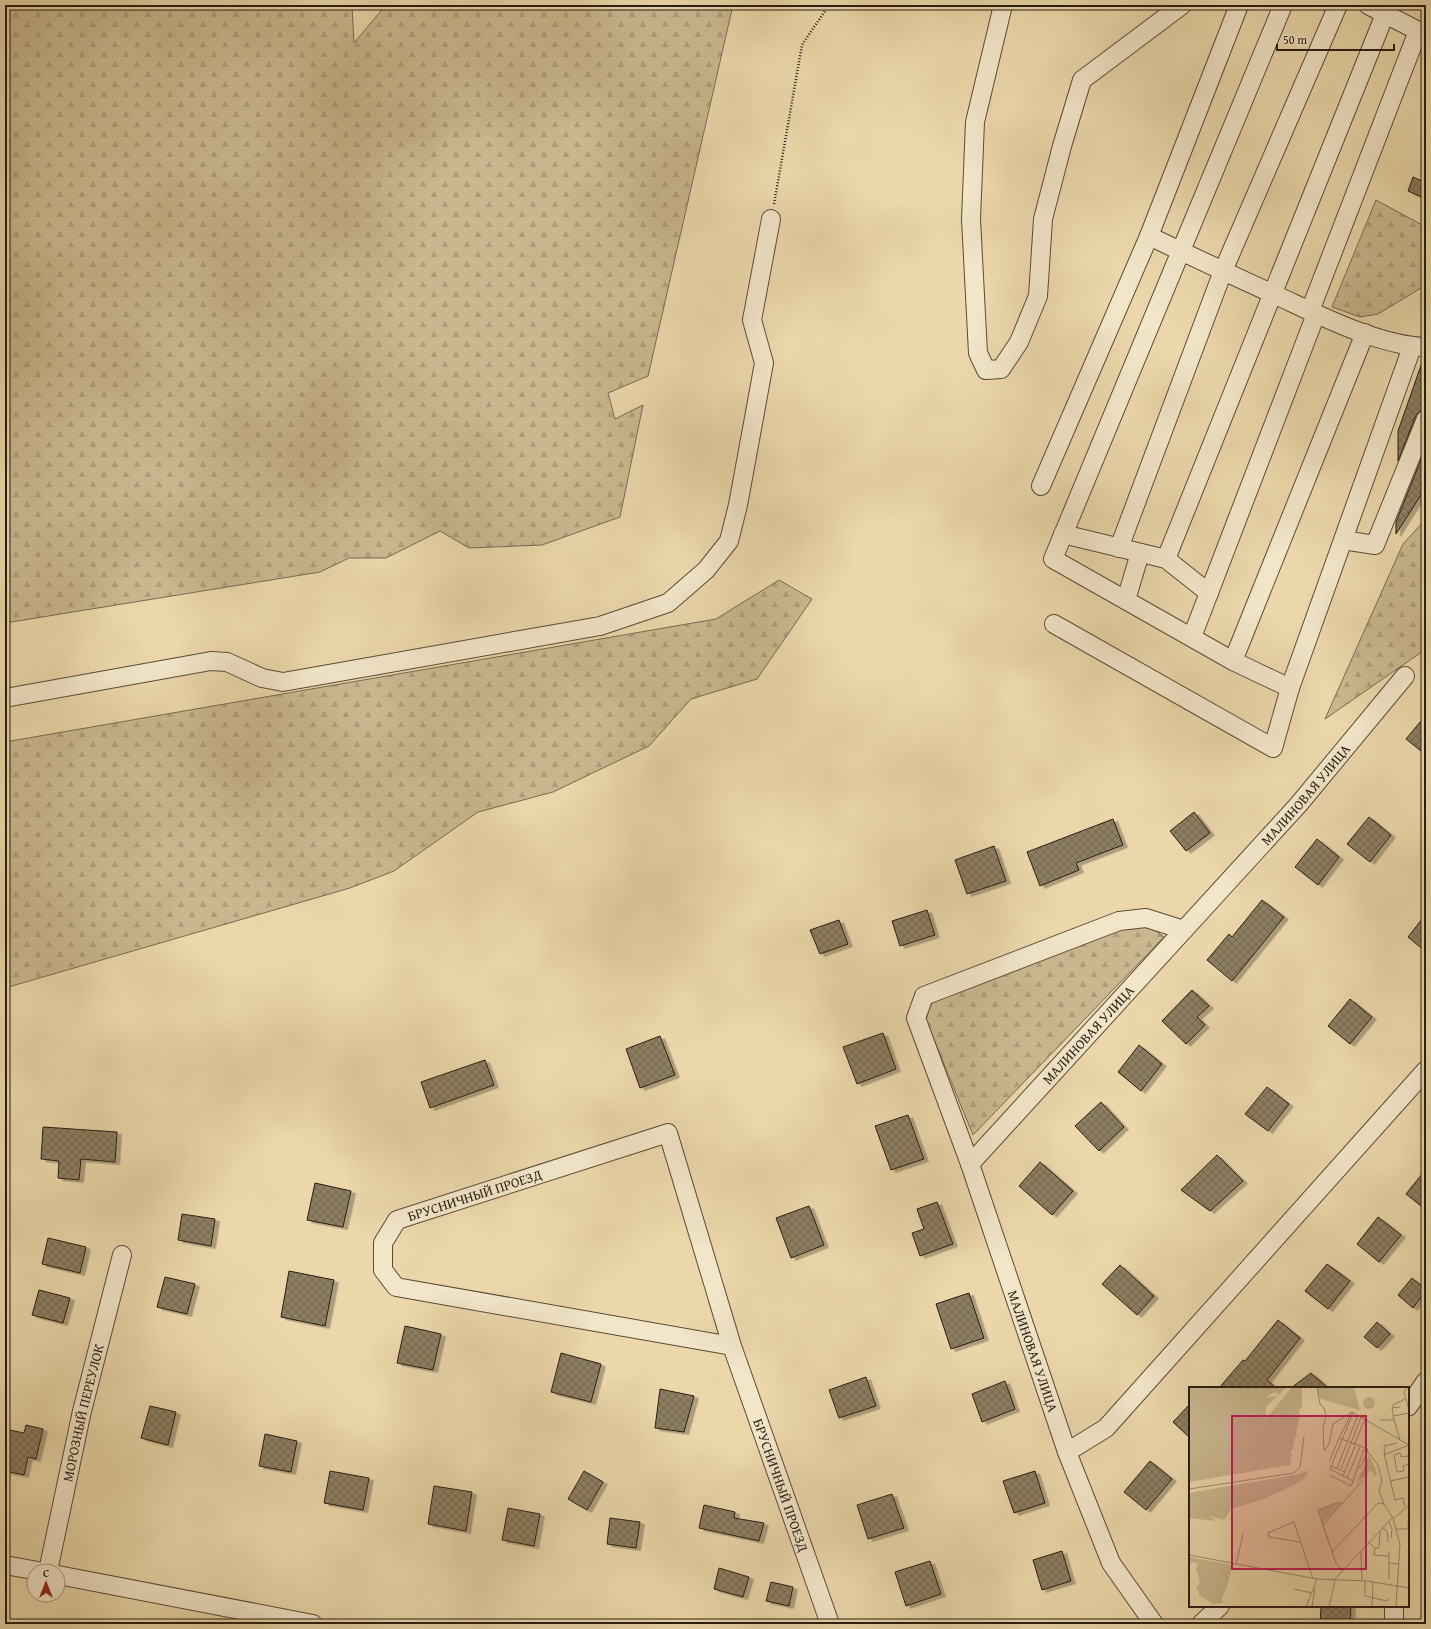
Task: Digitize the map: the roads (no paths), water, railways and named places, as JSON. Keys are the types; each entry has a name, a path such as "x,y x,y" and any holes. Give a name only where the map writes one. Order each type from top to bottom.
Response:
{"street":[{"path":"1003,5 975,122 971,219 978,353 986,370 1001,369 1019,342 1038,296 1043,219 1062,146 1082,80 1182,5"},
{"path":"1041,486 1149,236 1239,5"},
{"path":"1283,5 1053,559 1192,637 1233,662 1290,688"},
{"path":"1119,548 1223,271 1338,5"},
{"path":"1192,637 1313,312 1422,33 1368,5"},
{"path":"1166,559 1385,14"},
{"path":"5,698 211,661 227,662 262,678 283,682 600,626 668,603 706,570 729,541 738,505 764,363 752,320 771,219"},
{"path":"1054,624 1273,748 1290,688 1343,540 1419,347 1365,333 1313,312 1149,236"},
{"path":"1233,662 1365,333"},
{"path":"1343,540 1375,545 1426,419"},
{"path":"1063,534 1166,559 1209,593"},
{"path":"1126,600 1140,553"},
{"name":"МАЛИНОВАЯ УЛИЦА","path":"1154,1624 1111,1563 1067,1452 970,1164 1299,804 1405,676"},
{"path":"970,1164 916,1018 924,996 1119,921 1146,918 1184,930"},
{"path":"1067,1452 1106,1428 1426,1070"},
{"name":"БРУСНИЧНЫЙ ПРОЕЗД","path":"732,1346 396,1287 383,1270 384,1243 397,1220 668,1133 732,1346 830,1624"},
{"name":"МОРОЗНЫЙ ПЕРЕУЛОК","path":"50,1563 82,1411 122,1255"},
{"path":"1409,1406 1426,1381"},
{"path":"5,1565 26,1569"},
{"path":"66,1577 313,1624"},
{"path":"1201,1624 1219,1607"},
{"path":"1394,1607 1394,1624"}]}
